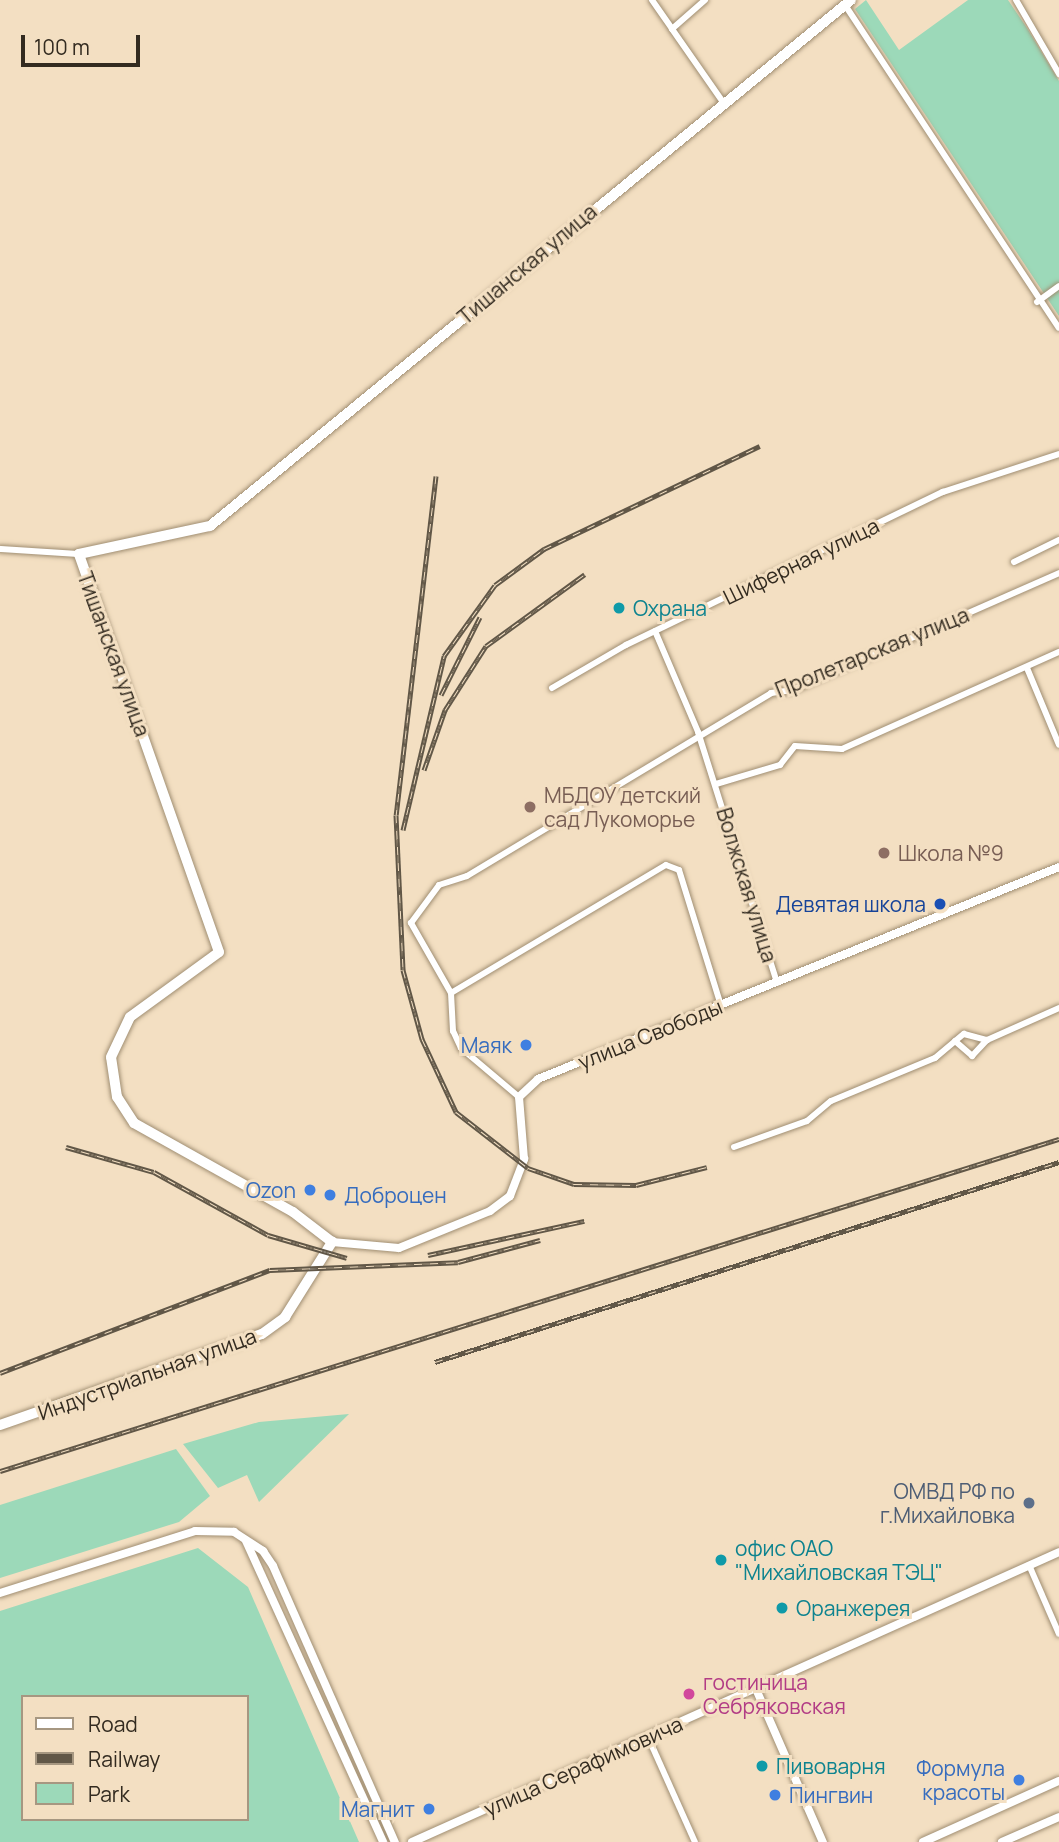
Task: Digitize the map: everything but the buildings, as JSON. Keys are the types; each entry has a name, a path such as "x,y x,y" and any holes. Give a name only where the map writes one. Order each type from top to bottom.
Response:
{"main road":[{"name":"Тишанская улица","path":"332,1242 293,1212 134,1124 117,1097 111,1058 130,1017 219,952 79,554 210,526 848,2"},
{"name":"Индустриальная улица","path":"0,1425 262,1334 285,1317 332,1242"}],"street":[{"path":"652,0 723,103"},
{"path":"672,29 705,0"},
{"path":"1016,0 1059,74"},
{"path":"848,2 1037,302 1059,328"},
{"path":"1037,302 1059,286"},
{"name":"Шиферная улица","path":"552,688 654,632 943,492 1059,454"},
{"path":"1014,562 1059,540"},
{"path":"0,549 79,554"},
{"name":"Пролетарская улица","path":"451,993 411,923 439,885 467,876 698,732 771,693 793,690 1059,573"},
{"name":"Волжская улица","path":"654,632 698,732 777,984"},
{"path":"716,784 780,765 795,746 842,749 1059,652"},
{"path":"1027,668 1059,745"},
{"path":"332,1242 398,1248 490,1211 510,1196 523,1166 519,1097 461,1048 453,1031 451,993 671,864 721,1006"},
{"name":"улица Свободы","path":"519,1097 538,1079 1059,867"},
{"path":"955,1041 972,1056 988,1040 1059,1008"},
{"path":"734,1147 807,1121 831,1101 935,1058 964,1034 988,1040"},
{"path":"0,1593 195,1531 216,1528 244,1538 273,1566 395,1842"},
{"path":"244,1538 383,1842"},
{"name":"улица Серафимовича","path":"412,1842 1059,1552"},
{"path":"1029,1565 1059,1634"},
{"path":"756,1689 822,1842"},
{"path":"648,1737 695,1841"},
{"path":"923,1842 1059,1781"},
{"path":"1002,1842 1059,1817"}],"green space":[{"path":"866,0 899,50 968,0 1008,0 1027,28 1059,81 1059,316 855,9"},
{"path":"349,1414 259,1502 247,1475 218,1488 183,1444 259,1422"},
{"path":"176,1449 210,1496 179,1522 0,1578 0,1505"},
{"path":"198,1548 248,1587 359,1842 0,1842 0,1611"}],"railway":[{"path":"403,830 444,656 495,585 544,549 760,446"},
{"path":"436,476 396,815 403,970 422,1039 456,1112 528,1168 574,1184 636,1185 707,1167"},
{"path":"424,770 445,710 486,646 585,574"},
{"path":"441,695 480,617"},
{"path":"0,1471 1059,1139"},
{"path":"66,1147 154,1172 268,1235 347,1258"},
{"path":"435,1362 1059,1162"},
{"path":"428,1255 584,1221"},
{"path":"0,1373 270,1270 458,1262 540,1240"}],"place":[{"name":"Охрана","path":"619,608"},
{"name":"МБДОУ детский сад Лукоморье","path":"530,807"},
{"name":"Школа №9","path":"884,853"},
{"name":"Девятая школа","path":"940,904"},
{"name":"Mаяк","path":"526,1045"},
{"name":"Ozon","path":"310,1190"},
{"name":"Доброцен","path":"330,1195"},
{"name":"ОМВД РФ по г.Михайловка","path":"1029,1503"},
{"name":"офис ОАО \"Михайловская ТЭЦ\"","path":"721,1560"},
{"name":"Оранжерея","path":"782,1608"},
{"name":"гостиница Себряковская","path":"689,1694"},
{"name":"Пивоварня","path":"762,1766"},
{"name":"Формула красоты","path":"1019,1780"},
{"name":"Пингвин","path":"775,1795"},
{"name":"Магнит","path":"429,1809"}]}
